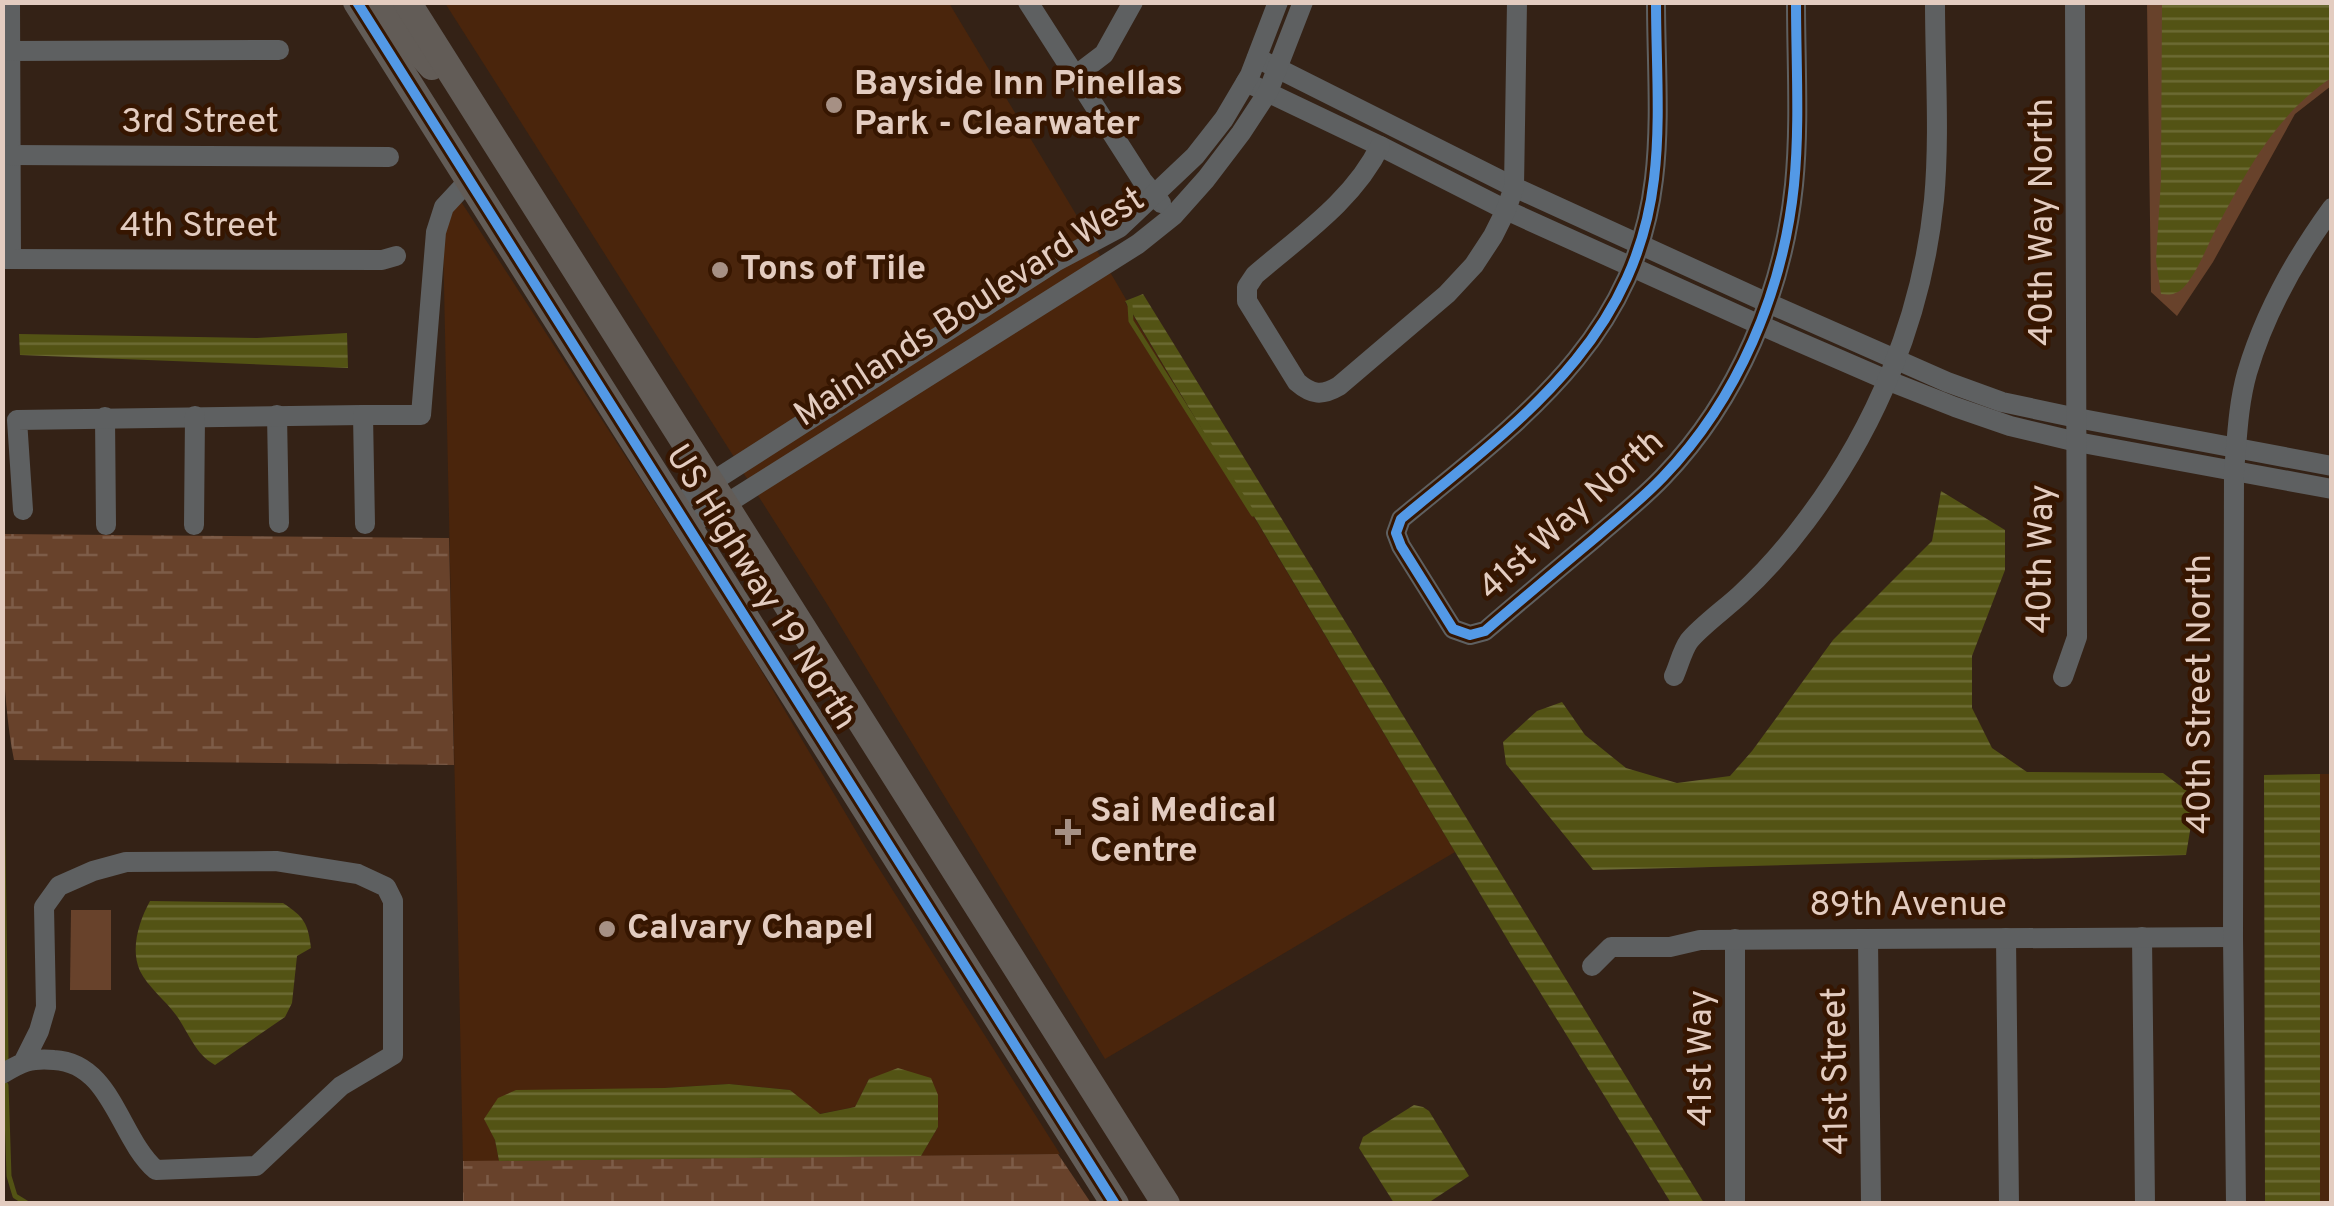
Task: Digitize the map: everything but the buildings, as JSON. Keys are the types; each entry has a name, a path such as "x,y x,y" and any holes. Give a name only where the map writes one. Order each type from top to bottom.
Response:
{"highway":[{"name":"US Highway 19 North","path":"357,2 1116,1204"},
{"path":"380,2 392,22 484,123"},
{"name":"US Highway 19 North","path":"407,2 1166,1204"},
{"path":"474,186 527,234 538,235 551,228"},
{"path":"904,871 942,879 1071,1080 1106,1109"},
{"path":"1090,1164 1128,1204"}],"street":[{"path":"6,259 10,2"},
{"path":"1028,2 1142,180 1172,216"},
{"path":"1074,76 1104,54 1134,2"},
{"name":"Mainlands Boulevard West","path":"718,493 1055,262 1120,228 1196,156 1224,119 1246,82 1278,2"},
{"name":"Mainlands Boulevard West","path":"682,515 1138,244 1172,216 1206,179 1268,92 1303,2"},
{"path":"1380,146 1368,170 1349,192 1254,275 1247,287 1247,301 1297,382 1309,392 1325,394 1339,386 1447,294 1474,266 1506,210 1514,187 1517,2"},
{"path":"1633,267 1654,179 1656,2"},
{"name":"41st Way North","path":"1633,267 1585,351 1553,388 1401,519 1396,533 1400,546 1454,629 1470,635 1485,631 1662,479 1692,444 1738,372 1768,304 1787,236 1797,117 1796,2"},
{"path":"1674,676 1689,642 1758,578 1803,525 1843,469 1889,381 1906,334 1934,200 1935,2"},
{"name":"40th Way North","path":"2075,2 2076,442"},
{"path":"10,51 279,50"},
{"path":"1257,58 1640,246 2002,402 2332,466"},
{"path":"1246,82 1506,210 1889,381 2010,426 2076,442 2332,489"},
{"name":"3rd Street","path":"10,154 389,156"},
{"path":"22,510 17,420 420,415 436,232 444,207 474,186"},
{"name":"40th Street North","path":"2236,1204 2234,472 2238,419 2246,376 2261,332 2284,282 2332,208"},
{"name":"4th Street","path":"6,259 382,260 396,256"},
{"path":"362,414 365,524"},
{"path":"277,415 279,524"},
{"path":"194,525 195,416"},
{"path":"105,417 106,525"},
{"name":"40th Way","path":"2063,676 2077,637 2076,442"},
{"path":"2,1074 24,1061 66,1060 82,1068 99,1082 144,1160 156,1170 256,1166 341,1086 393,1055 393,902 386,887 358,874 276,861 126,862 93,871 59,886 44,908 46,1007 24,1061"},
{"name":"89th Avenue","path":"1592,966 1612,947 1670,947 1700,940 2233,936"},
{"path":"2142,937 2145,1204"},
{"name":"41st Street","path":"1868,938 1871,1204"},
{"path":"2006,938 2009,1204"},
{"name":"41st Way","path":"1735,939 1735,1204"},
{"path":"44,1018 66,1060"}],"shaded area":[{"path":"445,3 949,3 1089,236 734,457"},
{"path":"2162,3 2332,3 2331,78 2278,127 2239,186 2192,277 2182,289 2169,294 2161,294 2156,260 2161,180"},
{"path":"460,200 733,623 866,848 1060,1154 921,1156 938,1127 869,1079 855,1107 819,1114 790,1090 729,1084 664,1088 485,1119 499,1161 463,1161 443,240 451,211"},
{"path":"1097,251 1101,257 748,480 742,471 1058,270"},
{"path":"1110,272 1455,852 1105,1059 757,494"},
{"path":"1143,294 1704,1203 1671,1203 1515,952 1125,301"},
{"path":"347,333 348,368 20,355 19,334 257,338"},
{"path":"1941,491 2005,530 2005,570 1972,656 1972,708 1992,748 2027,772 2163,773 2191,794 2192,819 2186,855 1593,870 1506,764 1503,742 1537,711 1562,702 1585,735 1626,768 1677,783 1730,776 1833,640 1932,541"},
{"path":"2320,774 2332,774 2331,1204 2320,1203"},
{"path":"2320,774 2320,1203 2265,1203 2264,775"},
{"path":"150,901 283,903 296,912 304,921 311,948 297,956 292,1003 285,1017 215,1065 208,1060 140,971 137,935"},
{"path":"898,1068 931,1078 938,1095 938,1127 921,1156 499,1161 495,1140 484,1119 498,1098 516,1090 729,1084 790,1090 820,1114 855,1107 869,1079"},
{"path":"1414,1105 1429,1111 1469,1176 1428,1203 1394,1203 1359,1148 1363,1137"}],"green space":[{"path":"2147,3 2331,3 2331,86 2295,114 2213,262 2177,316 2151,292"},
{"path":"2,534 449,538 454,765 14,760 4,677"},
{"path":"71,910 111,910 111,990 70,990"},
{"path":"1058,1154 1091,1203 463,1203 463,1161"}],"waterway":[{"path":"1130,305 1131,321 1253,514"},
{"path":"2,774 6,1059"},
{"path":"6,1085 9,1176 15,1196 28,1204"}],"cycle path":[{"path":"357,2 1115,1204"},
{"path":"1656,2 1658,113 1654,179 1642,236 1623,287 1564,374 1487,448 1401,519 1396,533 1453,629 1470,635 1485,631 1655,485 1690,446 1735,379 1767,304 1788,225 1797,139 1796,2"}],"place":[{"name":"Bayside Inn Pinellas Park - Clearwater","path":"834,105"},
{"name":"Tons of Tile","path":"720,270"},
{"name":"Sai Medical Centre","path":"1068,832"},
{"name":"Calvary Chapel","path":"607,929"}]}
